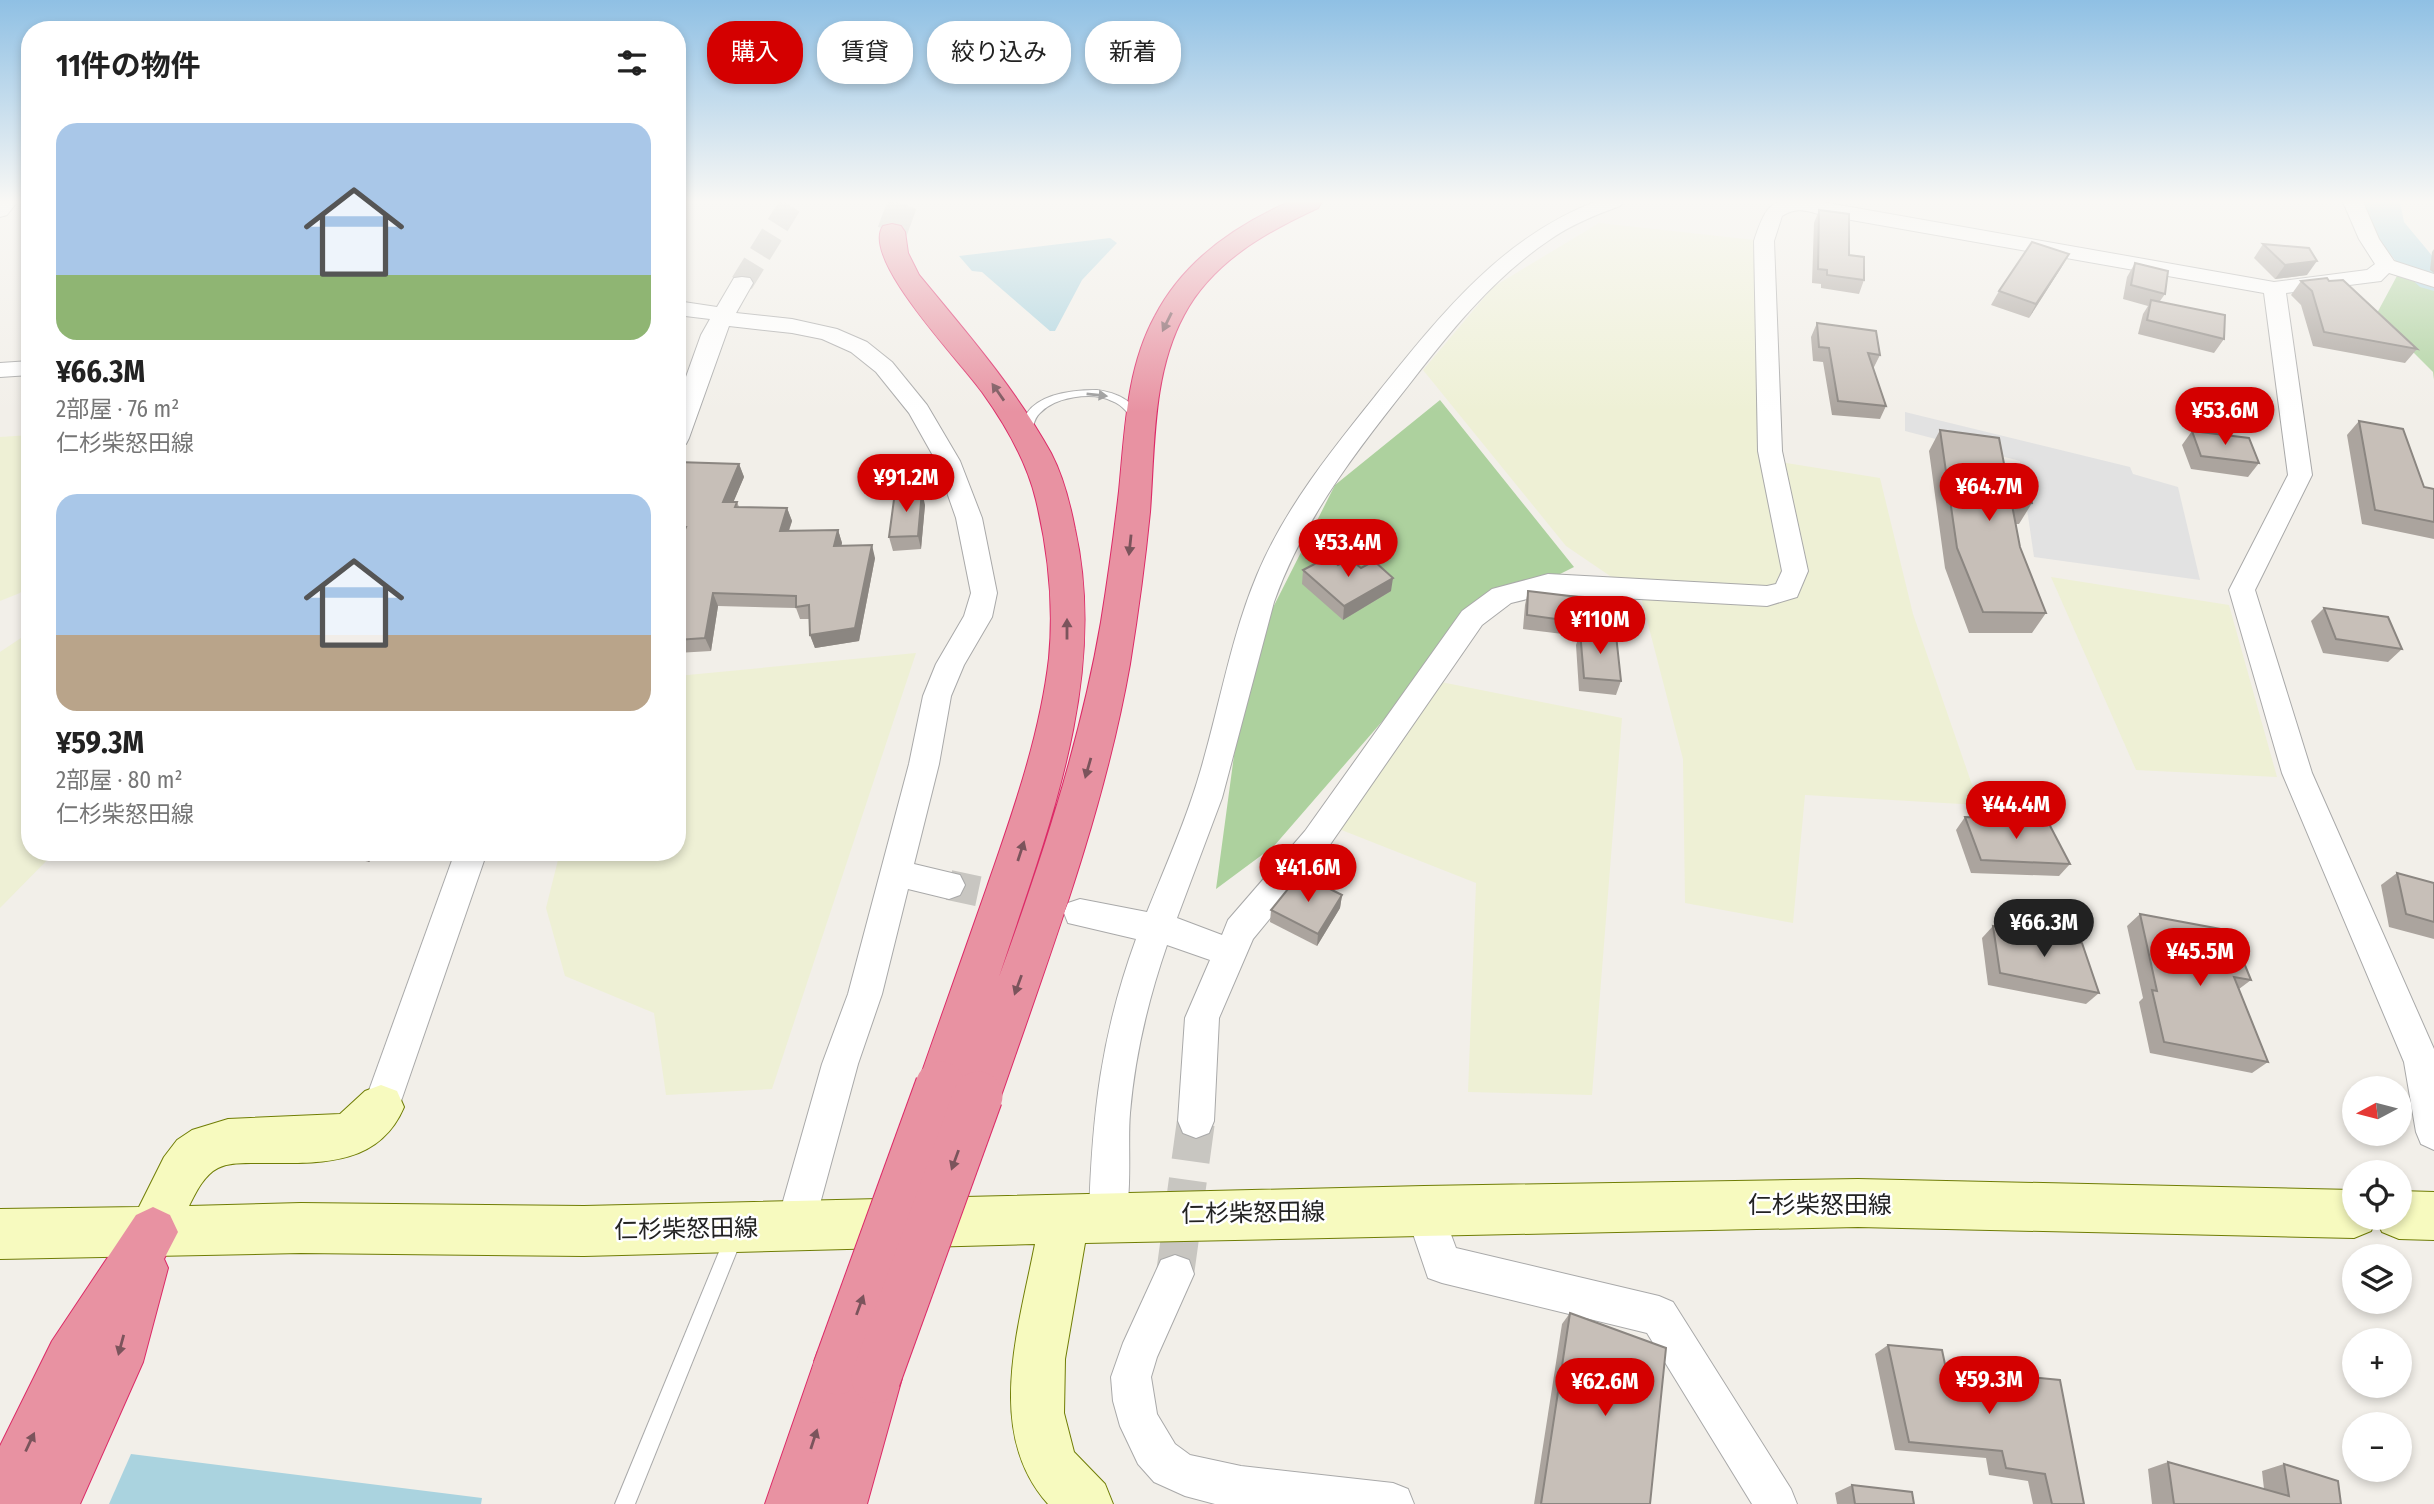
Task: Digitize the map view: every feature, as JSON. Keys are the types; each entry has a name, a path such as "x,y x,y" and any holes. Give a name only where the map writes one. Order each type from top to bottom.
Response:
{"highway":[{"path":"904,272 996,389 1036,455 1052,498 1068,595 1067,656 1057,719 959,1091"},
{"path":"793,1504 856,1374 959,1091 1047,901 1090,760 1110,667 1129,558 1146,394 1158,341 1173,310 1200,272"},
{"path":"1,1504 69,1360 153,1232"},
{"path":"51,1504 117,1362 153,1232"},
{"path":"839,1504 856,1374"}],"main road":[{"path":"153,1232 180,1174 196,1154 219,1143 332,1138 358,1129 382,1107"},
{"name":"仁杉柴怒田線","path":"0,1234 301,1228 584,1231 1424,1209 1858,1203 2342,1214"},
{"path":"2412,1215 2434,1216"},
{"path":"1086,1217 1040,1359 1037,1413 1051,1467 1086,1504"}],"street":[{"path":"1086,1217 1110,1117 1119,1052 1138,981 1216,770 1238,672 1261,597 1283,548 1317,491 1379,405 1451,318 1500,272"},
{"path":"1196,1121 1202,1018 1240,930 1316,841 1472,618 1502,596 1548,584 1767,596 1787,590 1795,571 1770,451 1766,272"},
{"path":"2184,272 2274,288 2373,276 2378,272"},
{"path":"2406,272 2434,281"},
{"path":"686,414 722,316 742,283"},
{"path":"2274,288 2300,475 2242,590 2297,773 2422,1062 2434,1132"},
{"path":"686,310 829,334 846,340 870,355 902,387 935,434 960,489 982,579 982,604 973,629 950,664 937,696 924,764 864,994 840,1064 795,1226"},
{"path":"0,370 21,369"},
{"path":"382,1107 468,861"},
{"path":"895,873 949,885"},
{"path":"1080,913 1158,928 1228,953"},
{"path":"1424,1209 1442,1264 1659,1316 1776,1504"},
{"path":"1175,1275 1131,1374 1133,1405 1146,1439 1170,1467 1200,1482 1394,1504"}],"lane":[{"path":"1025,435 1033,413 1055,399 1086,393 1114,396 1128,405 1143,426"},
{"path":"625,1504 737,1228"}],"green space":[{"path":"1518,272 1766,272 1780,462 1880,478 1913,614 1979,805 1805,795 1793,923 1685,903 1683,759 1641,597 1566,546 1423,370 1493,287"},
{"path":"2398,274 2434,287 2434,380 2433,372 2376,315"},
{"path":"1440,400 1574,567 1472,618 1274,846 1216,889 1247,659 1335,485"},
{"path":"21,436 21,592 0,601 0,437"},
{"path":"2051,577 2229,605 2277,777 2136,770"},
{"path":"21,638 21,861 46,861 0,908 0,652"},
{"path":"916,653 772,1089 666,1095 654,1013 565,976 546,908 558,861 686,861 686,675"},
{"path":"1441,682 1622,718 1592,1095 1468,1092 1476,883 1339,829"}],"shaded area":[{"path":"1905,412 2130,467 2133,474 2178,487 2200,580 2034,557 2020,461 1905,431"}],"water":[{"path":"982,272 1089,272 1082,280 1055,331 1050,331"},
{"path":"131,1454 482,1498 481,1504 109,1504"}],"building":[{"path":"1827,272 1864,272 1864,280 1827,275"},
{"path":"2012,272 2057,272 2036,304 1999,291"},
{"path":"2133,272 2168,272 2165,294 2131,285"},
{"path":"2327,278 2329,281 2343,280 2417,349 2324,332 2312,291 2301,281"},
{"path":"2151,300 2225,315 2224,339 2147,320"},
{"path":"1817,323 1876,331 1880,355 1868,353 1886,406 1838,401 1829,348 1819,347"},
{"path":"2359,421 2403,429 2424,487 2434,489 2434,522 2375,510"},
{"path":"1940,430 1999,438 2006,474 2027,478 2032,503 2012,505 2020,547 2046,613 1983,612 1957,548"},
{"path":"2192,431 2249,438 2259,463 2201,456"},
{"path":"686,462 739,464 723,502 737,502 735,507 787,508 780,531 838,530 834,546 872,545 855,628 810,635 809,605 796,607 796,596 713,593 705,638 686,639"},
{"path":"922,491 918,536 889,537 895,492"},
{"path":"1328,557 1338,565 1350,559 1361,568 1374,561 1393,578 1344,606 1303,570"},
{"path":"1528,591 1586,598 1585,623 1527,615"},
{"path":"2324,608 2388,617 2402,649 2336,639"},
{"path":"1580,631 1616,635 1621,681 1584,678"},
{"path":"1965,817 2047,820 2070,864 1981,860"},
{"path":"2397,873 2434,883 2434,922 2406,914"},
{"path":"1300,874 1342,895 1318,934 1271,910"},
{"path":"2140,914 2231,931 2251,980 2234,977 2268,1062 2164,1042 2152,990 2157,991"},
{"path":"1993,926 2082,943 2099,993 2000,973"},
{"path":"1570,1313 1666,1348 1650,1504 1541,1504"},
{"path":"1888,1345 1942,1350 1946,1369 2060,1380 2084,1504 2052,1504 2045,1474 2006,1468 2002,1451 1909,1442"},
{"path":"2168,1462 2289,1496 2284,1464 2338,1481 2341,1504 2174,1504"},
{"path":"1852,1485 1912,1492 1914,1504 1855,1504"}],"waterway":[{"path":"2427,272 2434,279"}],"tunnel":[{"path":"742,283 749,272"},
{"path":"949,885 1024,901"},
{"path":"1175,1274 1196,1121"}]}
